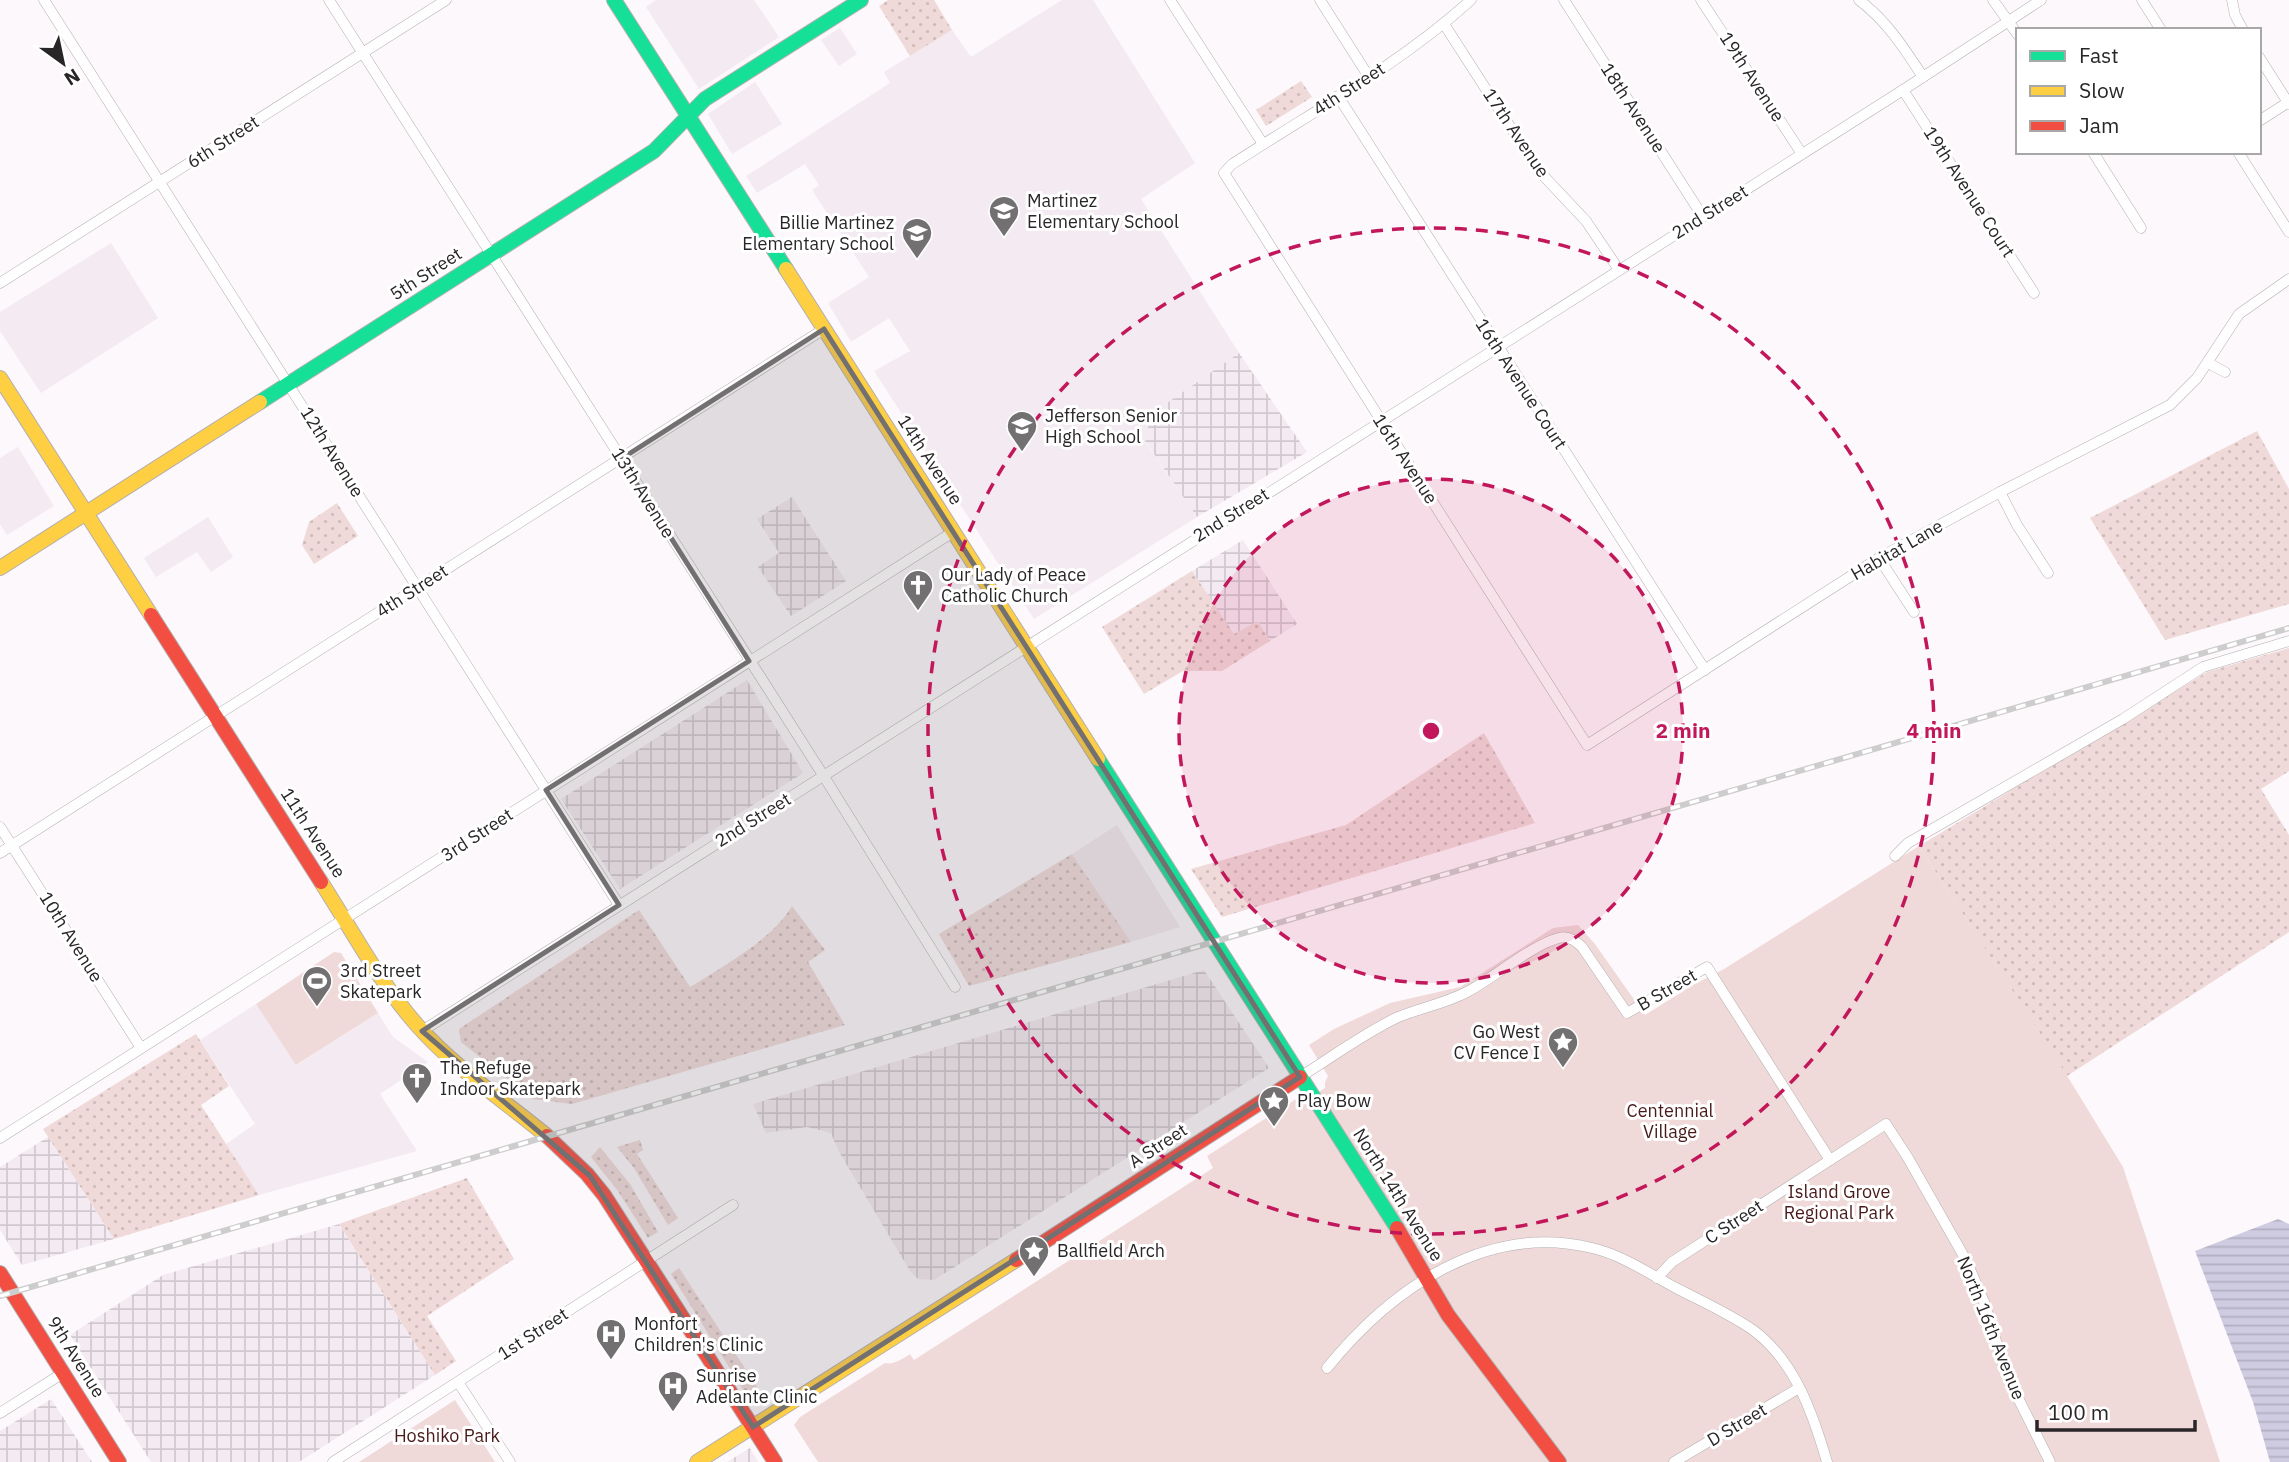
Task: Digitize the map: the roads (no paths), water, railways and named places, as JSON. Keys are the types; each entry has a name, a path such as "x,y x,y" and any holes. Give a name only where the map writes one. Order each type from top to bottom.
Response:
{"street":[{"name":"12th Avenue","path":"44,0 619,905"},
{"name":"13th Avenue","path":"329,0 955,987"},
{"name":"6th Street","path":"0,282 446,0"},
{"name":"14th Avenue","path":"614,0 1213,942"},
{"name":"5th Street","path":"0,568 654,151 670,138 705,99 861,0"},
{"path":"1170,0 1263,144"},
{"path":"1320,0 1369,77"},
{"name":"4th Street","path":"1224,173 1231,165 1369,77 1444,24 1471,0"},
{"name":"18th Avenue","path":"1564,0 1703,217"},
{"name":"19th Avenue","path":"1702,0 1802,154"},
{"path":"1859,0 1878,14 1893,32 1923,77"},
{"path":"1993,0 2016,33"},
{"name":"2nd Street","path":"422,1031 2041,0"},
{"path":"2142,0 2160,28"},
{"path":"2232,0 2235,15 2242,28"},
{"name":"17th Avenue","path":"1444,24 1538,170 1586,221 1619,270"},
{"path":"2261,60 2288,104 2261,120"},
{"name":"19th Avenue Court","path":"1903,90 2034,293"},
{"name":"16th Avenue Court","path":"1338,96 1705,670"},
{"path":"2094,154 2141,228"},
{"path":"2239,154 2289,232"},
{"name":"16th Avenue","path":"1224,173 1587,745"},
{"name":"Habitat Lane","path":"1587,745 1879,558 2000,492 2170,405 2197,378 2239,314 2289,279"},
{"name":"4th Street","path":"0,853 824,329"},
{"path":"2208,363 2225,372"},
{"name":"11th Avenue","path":"0,378 391,992 422,1031 449,1057 548,1135 575,1160 604,1195 775,1462"},
{"path":"2000,492 2048,573"},
{"name":"3rd Street","path":"0,1138 953,532"},
{"path":"1879,558 1914,612"},
{"path":"1895,856 1908,843 2123,719 2203,667 2289,641"},
{"name":"10th Avenue","path":"0,827 141,1048"},
{"name":"A Street","path":"697,1462 1377,1028 1468,992 1556,938 1565,937 1576,941 1582,947 1627,1013"},
{"name":"North 14th Avenue","path":"1213,942 1448,1315 1559,1462"},
{"name":"B Street","path":"1627,1013 1707,967 1830,1160"},
{"name":"C Street","path":"1657,1278 1672,1262 1886,1125"},
{"name":"North 16th Avenue","path":"1886,1125 1908,1158 1966,1260 1984,1301 2008,1376 2050,1462"},
{"name":"1st Street","path":"333,1462 733,1205"},
{"path":"1327,1368 1373,1317 1427,1278 1463,1257 1518,1245 1570,1243 1615,1255 1754,1331 1782,1359 1799,1388 1811,1410 1827,1462"},
{"name":"9th Avenue","path":"0,1273 119,1462"},
{"path":"0,1413 63,1373"},
{"path":"458,1382 510,1462"},
{"name":"D Street","path":"1674,1462 1799,1388"}],"railway":[{"path":"0,1296 2289,628"}],"place":[{"name":"Martinez Elementary School","path":"1004,238"},
{"name":"Billie Martinez Elementary School","path":"917,260"},
{"name":"Jefferson Senior High School","path":"1022,453"},
{"name":"Our Lady of Peace Catholic Church","path":"918,612"},
{"name":"3rd Street Skatepark","path":"317,1008"},
{"name":"Go West CV Fence I","path":"1563,1069"},
{"name":"The Refuge Indoor Skatepark","path":"417,1105"},
{"name":"Play Bow","path":"1274,1128"},
{"name":"Ballfield Arch","path":"1034,1278"},
{"name":"Monfort Children's Clinic","path":"611,1361"},
{"name":"Sunrise Adelante Clinic","path":"673,1413"}],"park label":[{"name":"Centennial Village","path":"1670,1121"},
{"name":"Island Grove Regional Park","path":"1839,1202"},
{"name":"Hoshiko Park","path":"447,1436"}]}
